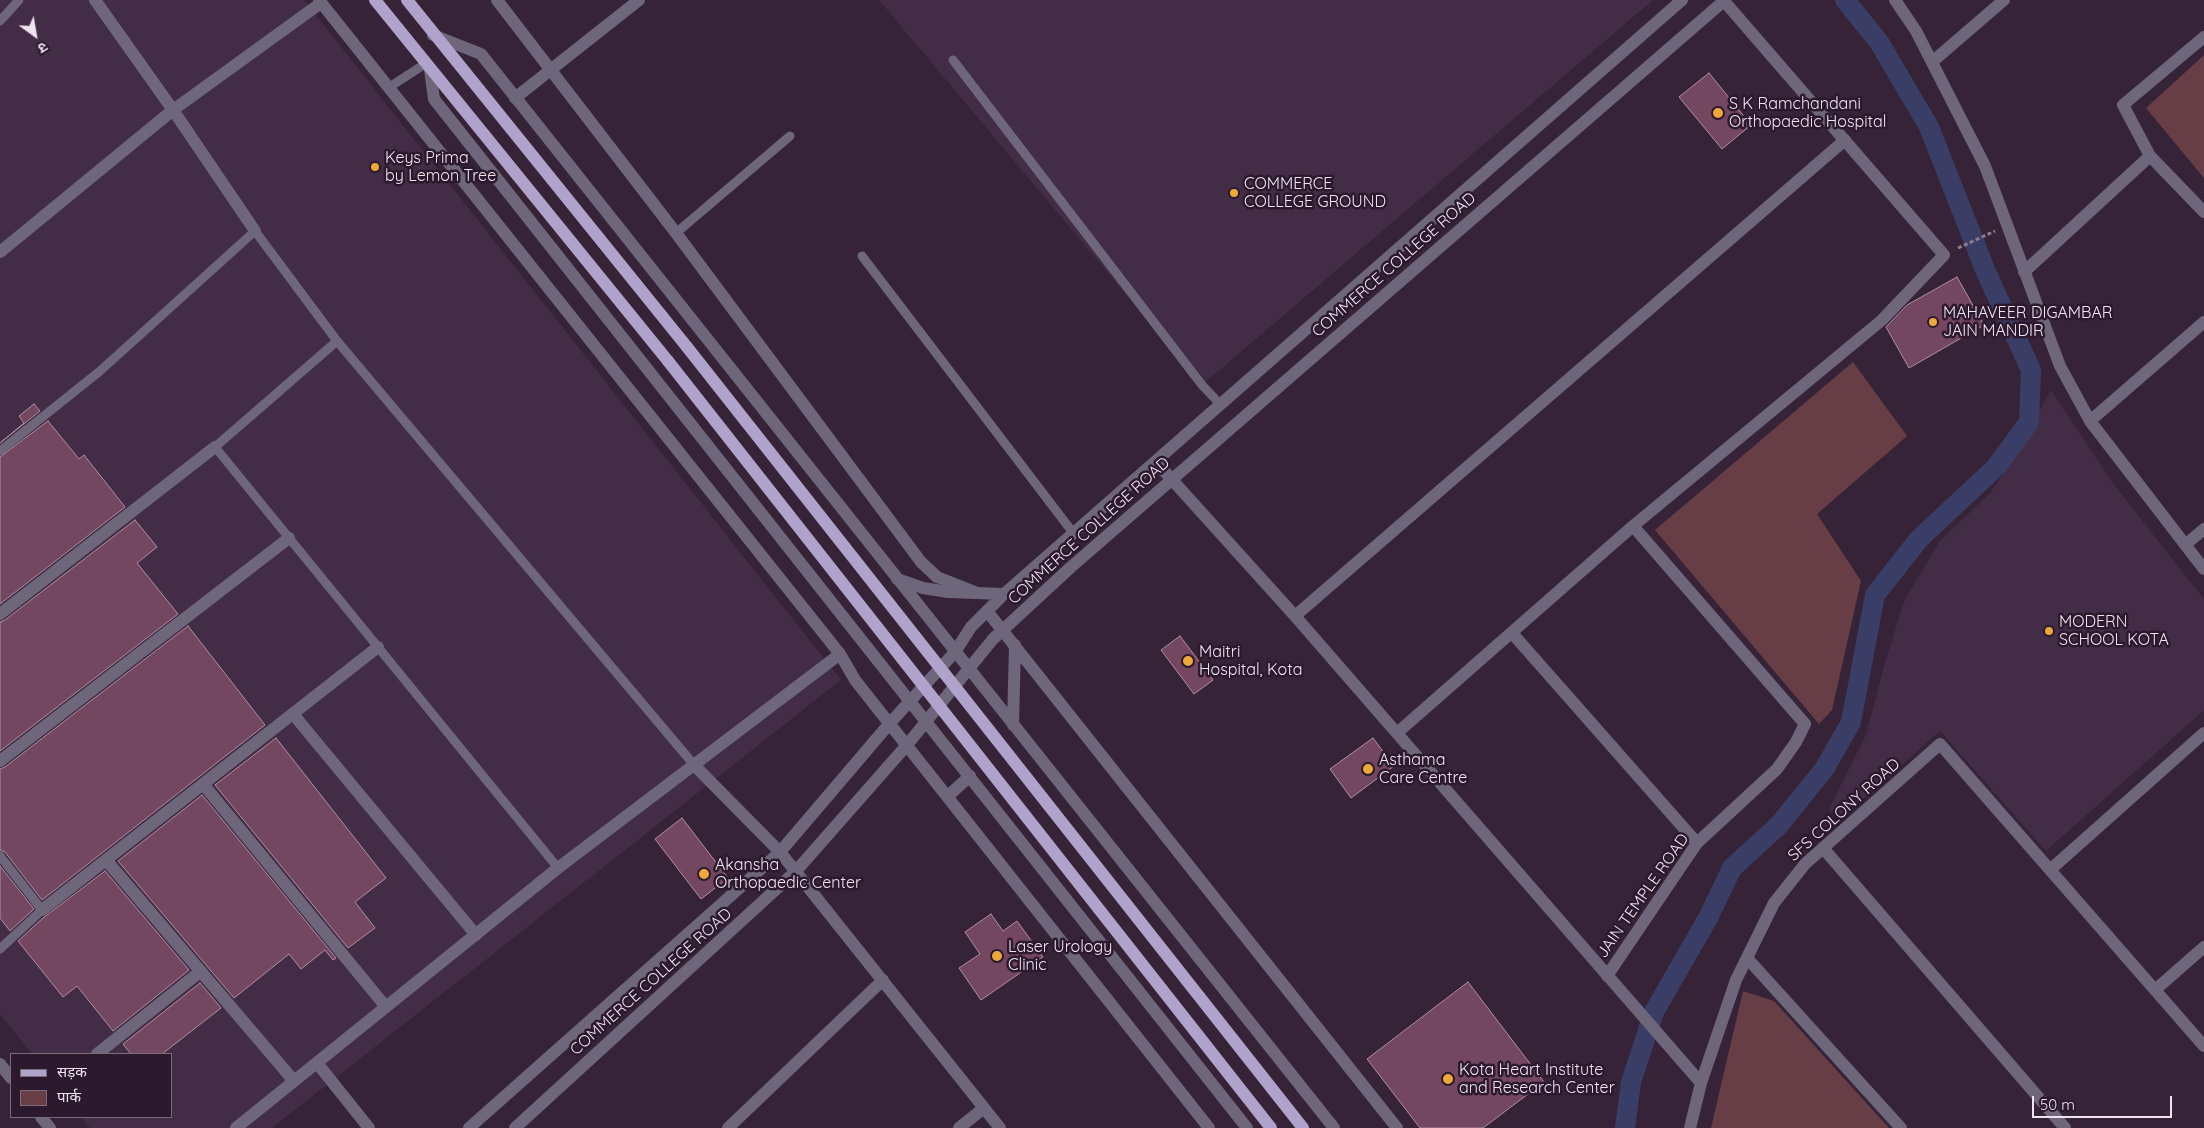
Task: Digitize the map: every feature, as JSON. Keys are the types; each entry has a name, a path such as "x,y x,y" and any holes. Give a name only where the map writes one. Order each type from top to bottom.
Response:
{"main road":[{"path":"375,0 427,67 668,361 1271,1128"},
{"path":"413,2 434,35 687,347 1303,1128"}],"street":[{"path":"95,0 173,110 255,232"},
{"path":"497,0 552,69 922,562 937,577 979,594"},
{"path":"518,95 639,0"},
{"path":"469,1128 780,852 910,700 955,652 971,627 1004,594 1682,0"},
{"path":"1397,733 1633,526 1882,320 1944,255 1724,0"},
{"name":"COMMERCE COLLEGE ROAD","path":"515,1128 796,871 907,745 1003,629 1070,567 1724,0"},
{"path":"1896,0 1916,31 1985,166 2060,366 2090,421 2204,569"},
{"path":"1932,62 2004,0"},
{"path":"0,252 173,110 320,1 840,654 855,680 1209,1128"},
{"path":"434,35 481,54 518,95 897,579 1334,1128"},
{"path":"2204,37 2123,105 2150,156 2204,212"},
{"path":"427,67 434,99 1247,1128"},
{"path":"1295,616 1845,140"},
{"path":"2024,272 2150,156"},
{"path":"2090,421 2204,322"},
{"path":"0,614 215,447"},
{"path":"1156,462 1295,616 1701,1083"},
{"name":"JAIN TEMPLE ROAD","path":"1607,976 1697,843 1777,769 1796,742 1804,724 1633,526"},
{"path":"2185,545 2204,529"},
{"path":"0,761 289,538"},
{"path":"897,579 922,588 958,593 1004,594"},
{"path":"987,611 1397,1128"},
{"path":"1512,633 1697,843"},
{"path":"1013,725 1015,645"},
{"path":"42,910 378,647"},
{"path":"236,1128 558,868 695,766 840,654"},
{"path":"292,714 476,935"},
{"path":"2204,733 2050,870 2204,1046"},
{"name":"SFS COLONY ROAD","path":"1690,1128 1701,1083 1736,980 1774,903 1805,864 1940,744 2050,870"},
{"path":"695,766 780,852 1000,1128"},
{"path":"948,796 970,776"},
{"path":"203,784 386,1007"},
{"path":"1823,848 2066,1128"},
{"path":"106,860 294,1081"},
{"path":"2155,990 2204,947"},
{"path":"1747,958 1901,1128"},
{"path":"98,1053 201,972"},
{"path":"728,1128 883,980"},
{"path":"317,1062 369,1128"},
{"path":"0,1064 10,1077"},
{"path":"959,1128 984,1108"},
{"path":"42,1118 50,1128"}],"lane":[{"path":"0,21 19,0"},
{"path":"953,60 1202,385 1221,405"},
{"path":"388,88 427,67"},
{"path":"676,233 790,136"},
{"path":"0,451 100,371 255,232 337,341 695,766"},
{"path":"862,256 1074,534"},
{"path":"337,341 215,447 558,868"},
{"path":"0,856 42,910 0,949"}],"path":[{"path":"1956,249 1987,234"}],"shaded area":[{"path":"0,0 304,0 841,680 272,1128 90,1128 82,1118 172,1118 172,1053 31,1053 0,1014"},
{"name":"COMMERCE COLLEGE GROUND","path":"879,0 1653,0 1202,385"},
{"name":"MODERN SCHOOL KOTA","path":"2051,390 2115,486 2204,599 2204,710 2046,851 1940,731 1839,820 1829,809 1866,735 1885,662 1905,599 1940,541 1991,492 2011,462"}],"green space":[{"path":"2204,55 2204,178 2146,108"},
{"path":"1853,362 1907,436 1817,514 1861,581 1832,710 1819,724 1655,530"},
{"path":"1743,991 1774,1001 1889,1128 1711,1128"}],"building":[{"path":"1709,73 1751,125 1722,149 1679,97"},
{"name":"MAHAVEER DIGAMBAR JAIN MANDIR","path":"1957,277 1984,325 1909,368 1886,327 1907,305"},
{"path":"34,404 40,411 0,443 24,423 19,416"},
{"path":"48,421 79,459 84,455 125,507 0,604 0,457"},
{"path":"135,520 157,547 137,563 178,614 0,751 0,622"},
{"path":"188,626 265,725 42,900 5,852 0,850 0,769"},
{"path":"1180,636 1213,680 1194,694 1161,650"},
{"path":"276,738 386,878 355,902 375,928 348,948 215,785"},
{"path":"1373,738 1394,766 1351,798 1330,769"},
{"path":"202,795 336,958 333,960 325,950 301,969 289,954 234,998 118,861"},
{"path":"682,818 728,878 701,899 655,839"},
{"path":"0,866 34,909 10,931 0,918"},
{"path":"105,871 189,970 113,1031 77,986 63,997 18,941 43,918"},
{"path":"991,914 1003,931 1017,921 1043,957 981,1000 959,968 980,954 965,932"},
{"path":"1468,982 1544,1082 1483,1128 1420,1128 1367,1059"},
{"path":"200,983 221,1008 163,1053 130,1053 123,1044"}],"waterway":[{"path":"1625,1128 1631,1082 1654,1012 1708,918 1732,868 1779,825 1825,768 1851,722 1875,595 1919,539 1996,467 2029,422 2031,370 1986,272 1929,127 1879,42 1845,0"}],"place":[{"name":"S K Ramchandani Orthopaedic Hospital","path":"1718,113"},
{"name":"Keys Prima by Lemon Tree","path":"375,167"},
{"name":"COMMERCE COLLEGE GROUND","path":"1234,193"},
{"name":"MAHAVEER DIGAMBAR JAIN MANDIR","path":"1933,322"},
{"name":"MODERN SCHOOL KOTA","path":"2049,631"},
{"name":"Maitri Hospital, Kota","path":"1188,661"},
{"name":"Asthama Care Centre","path":"1368,769"},
{"name":"Akansha Orthopaedic Center","path":"704,874"},
{"name":"Laser Urology Clinic","path":"997,956"},
{"name":"Kota Heart Institute and Research Center","path":"1448,1079"}]}
